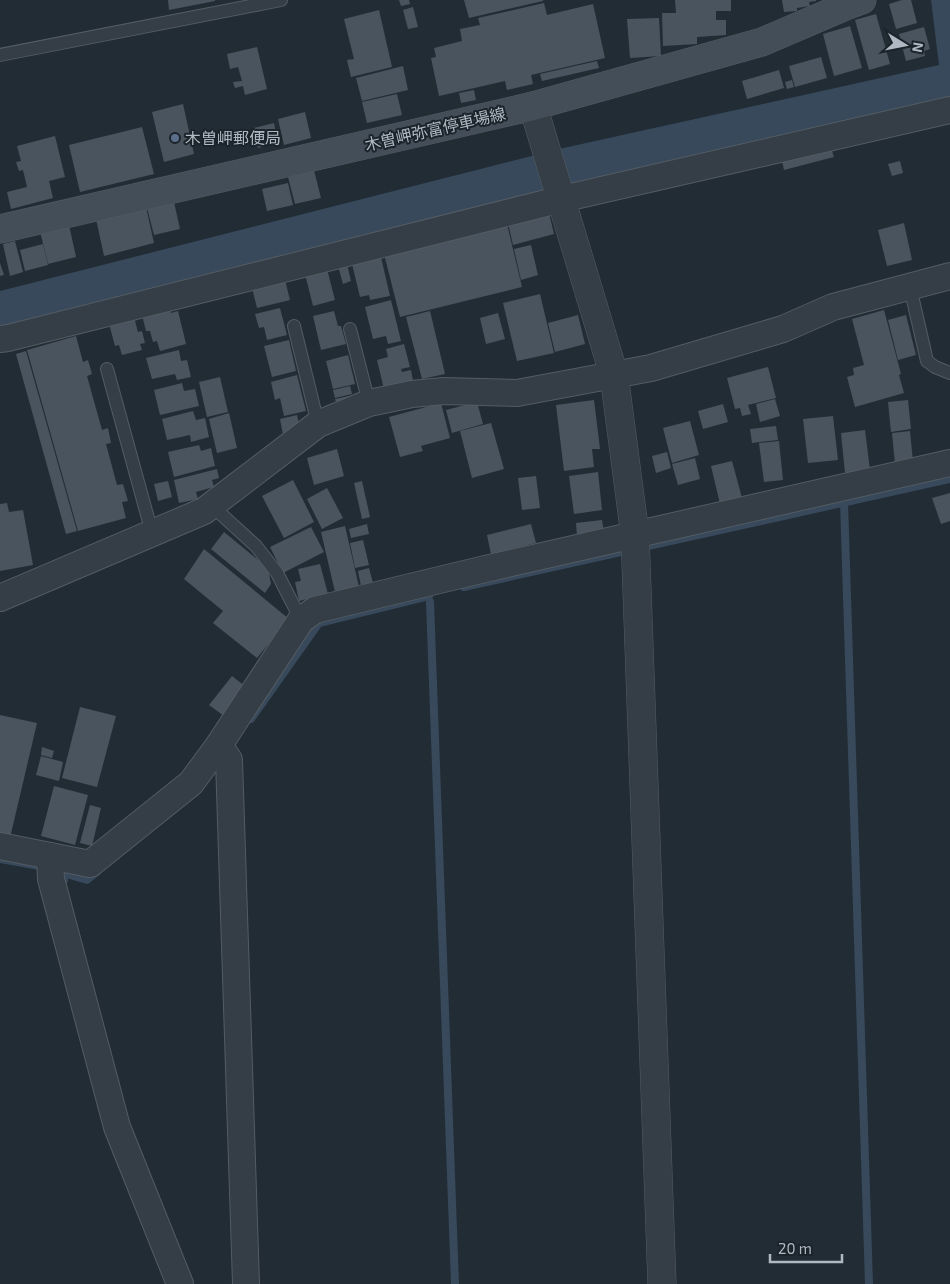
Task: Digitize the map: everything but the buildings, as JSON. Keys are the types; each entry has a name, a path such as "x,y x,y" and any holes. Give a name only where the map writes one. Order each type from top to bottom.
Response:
{"main road":[{"name":"木曽岬弥富停車場線","path":"0,229 533,106 762,42 862,0"}],"street":[{"path":"533,106 614,375 635,544 662,1284"},
{"path":"0,339 560,195 950,110"},
{"path":"0,598 204,511 318,424 369,404 412,394 444,391 517,393 651,368 783,329 833,308 950,276"},
{"path":"0,846 90,864 191,783 219,745 301,620 315,610 486,568 635,544 950,463"},
{"path":"219,745 228,760 246,1284"},
{"path":"50,856 51,879 117,1127 180,1284"}],"lane":[{"path":"0,55 281,0"},
{"path":"910,287 927,361 935,367 950,373"},
{"path":"294,326 318,424"},
{"path":"350,328 369,404"},
{"path":"107,369 152,533"},
{"path":"211,505 256,546 276,573 301,620"}],"water":[{"path":"931,0 950,0 950,101 0,328 0,291 559,149 939,65"},
{"path":"0,857 36,864 39,870 0,863"}],"waterway":[{"path":"464,587 950,479"},
{"path":"844,502 869,1284"},
{"path":"251,719 319,623 429,596"},
{"path":"430,602 455,1284"},
{"path":"64,880 63,873 87,880 97,872"}],"place":[{"name":"木曽岬郵便局","path":"175,138"}]}
